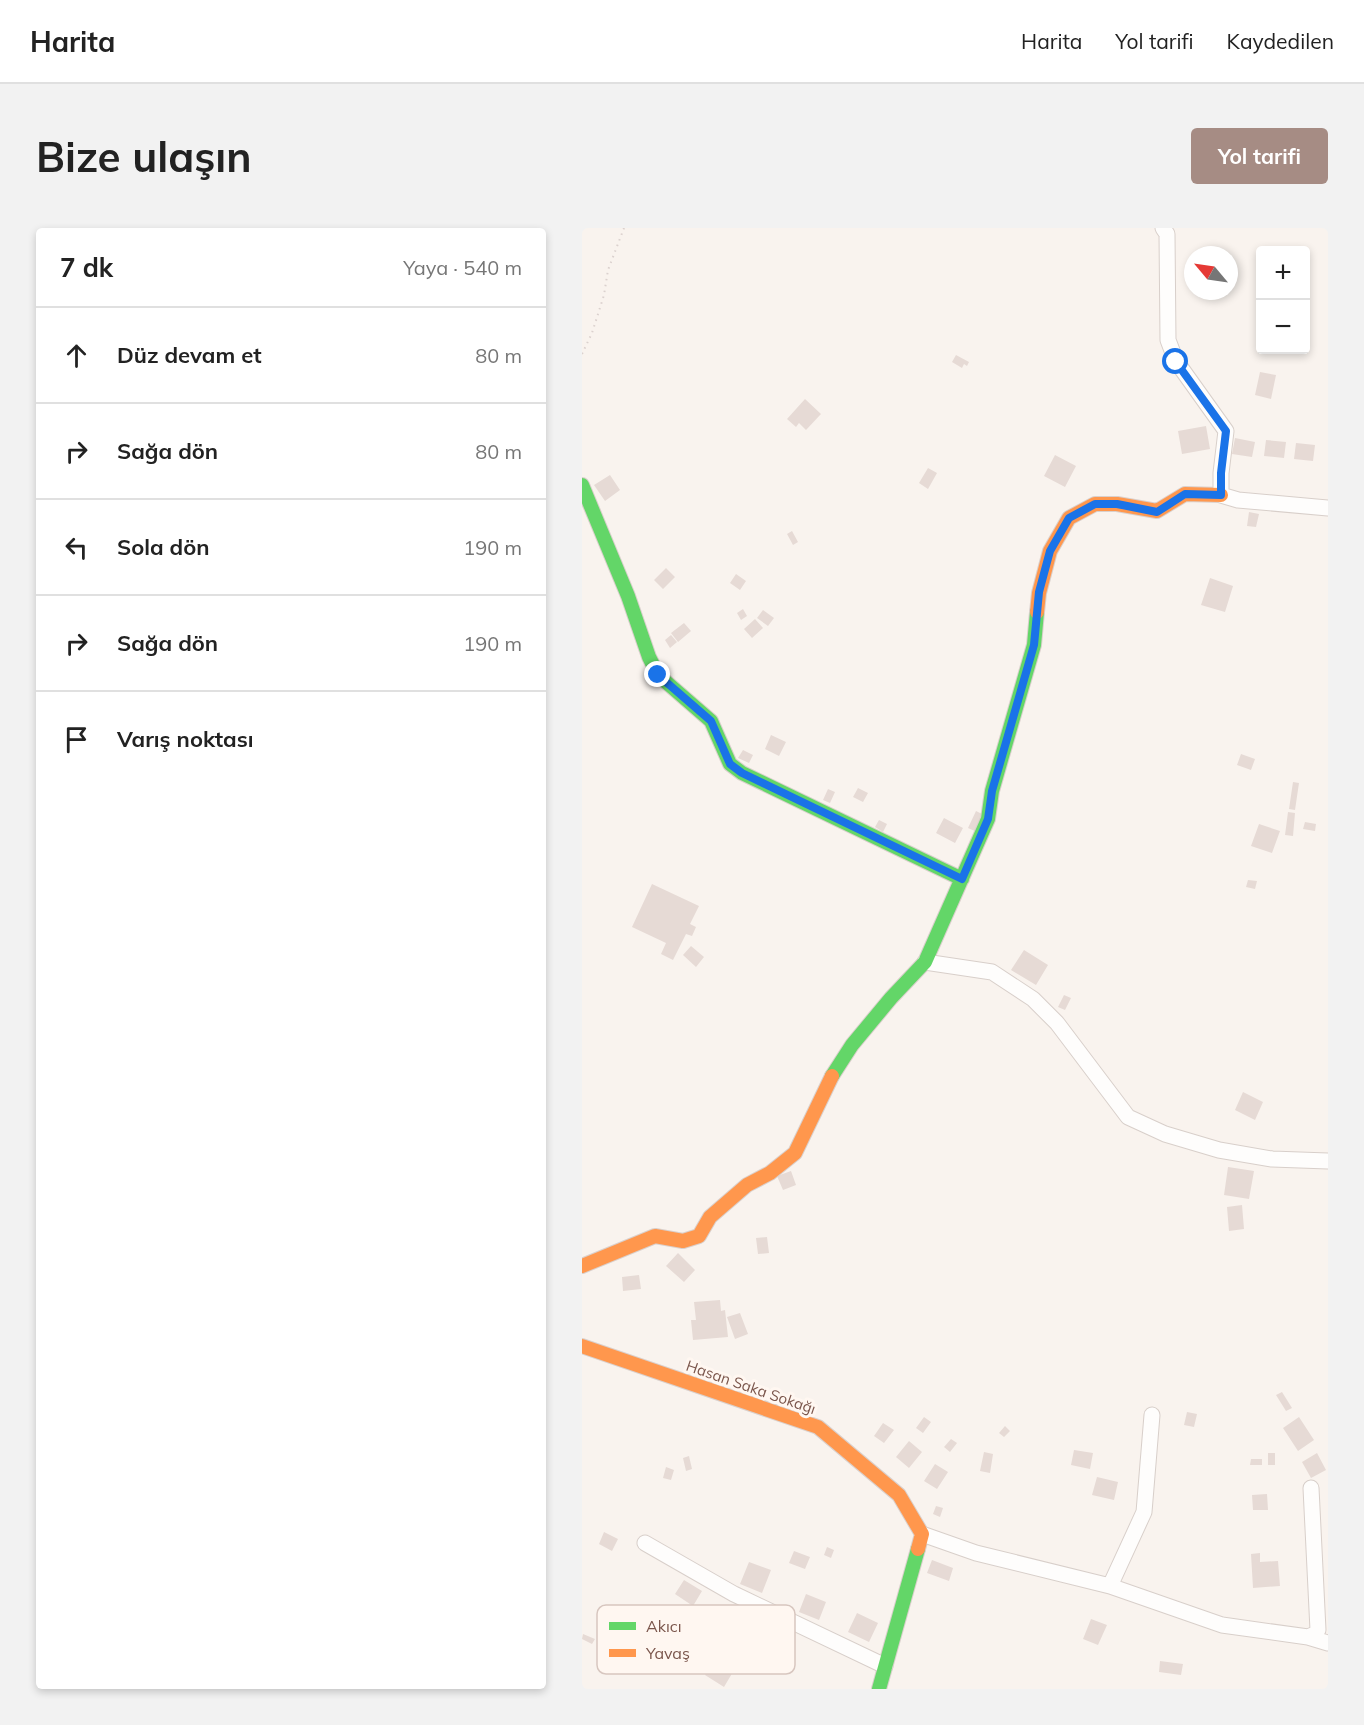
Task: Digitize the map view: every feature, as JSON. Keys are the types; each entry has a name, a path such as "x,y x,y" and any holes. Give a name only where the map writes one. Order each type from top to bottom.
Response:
{"street":[{"path":"1162,228 1167,234 1168,340 1176,362 1226,431 1221,495"},
{"path":"582,485 658,675 711,721 730,764 742,773 962,879"},
{"path":"582,1266 655,1236 682,1241 699,1236 710,1217 747,1185 770,1173 795,1153 828,1083 852,1045 925,962 988,819 992,791 1034,645 1039,592 1050,551 1069,518 1095,504 1117,504 1157,512 1185,494 1221,495 1238,500 1328,508"},
{"path":"925,962 992,972 1033,999 1057,1023 1128,1117 1165,1134 1218,1150 1272,1159 1328,1161"},
{"name":"Hasan Saka Sokağı","path":"582,1346 818,1427 899,1495 922,1534"},
{"path":"1110,1586 1144,1512 1152,1415"},
{"path":"1308,1637 1318,1630 1311,1488"},
{"path":"879,1689 922,1534 976,1553 1110,1586 1222,1625 1308,1637 1328,1643"},
{"path":"645,1543 757,1605"},
{"path":"795,1623 885,1666"}],"path":[{"path":"582,354 592,333 604,295 608,270 624,228"}],"building":[{"path":"956,355 969,362 967,366 964,364 962,368 952,362"},
{"path":"1260,372 1276,375 1271,399 1255,395"},
{"path":"805,399 821,414 806,430 799,423 796,427 787,419"},
{"path":"1206,426 1210,449 1182,454 1178,431"},
{"path":"1235,438 1255,442 1252,457 1232,454"},
{"path":"1266,440 1286,442 1284,458 1264,456"},
{"path":"1296,443 1315,445 1313,461 1294,459"},
{"path":"1055,455 1076,466 1065,487 1044,476"},
{"path":"928,468 937,473 928,489 919,483"},
{"path":"610,475 620,490 605,501 594,485"},
{"path":"1249,512 1259,514 1256,527 1247,526"},
{"path":"792,531 798,542 793,545 787,534"},
{"path":"666,568 675,577 663,589 654,580"},
{"path":"736,574 746,581 740,590 730,583"},
{"path":"1210,578 1233,586 1225,612 1201,605"},
{"path":"743,609 747,616 741,620 737,613"},
{"path":"763,610 774,618 768,626 757,618"},
{"path":"755,619 763,628 752,638 744,629"},
{"path":"684,623 691,631 678,642 671,633"},
{"path":"671,635 677,642 670,648 665,640"},
{"path":"771,735 786,742 779,756 765,749"},
{"path":"743,750 753,755 749,763 738,758"},
{"path":"1241,754 1255,759 1251,770 1237,765"},
{"path":"1293,782 1299,783 1295,810 1289,809"},
{"path":"858,788 868,793 863,802 853,797"},
{"path":"828,789 835,792 830,803 823,800"},
{"path":"976,811 984,815 977,832 968,828"},
{"path":"1288,812 1295,813 1293,836 1285,835"},
{"path":"944,818 963,828 955,843 936,833"},
{"path":"879,820 887,824 883,832 875,827"},
{"path":"1305,822 1316,824 1315,831 1303,829"},
{"path":"1259,824 1280,831 1272,853 1251,846"},
{"path":"1248,880 1257,881 1255,889 1246,887"},
{"path":"652,884 699,906 690,924 696,927 692,936 686,934 673,960 661,954 666,943 632,927"},
{"path":"691,946 704,957 696,967 683,955"},
{"path":"1024,950 1048,965 1036,985 1011,970"},
{"path":"1064,995 1071,998 1065,1010 1058,1007"},
{"path":"1243,1092 1263,1102 1255,1120 1235,1110"},
{"path":"1228,1167 1254,1171 1249,1199 1224,1195"},
{"path":"791,1171 796,1185 783,1190 777,1176"},
{"path":"1242,1205 1244,1229 1229,1231 1227,1207"},
{"path":"767,1237 769,1253 758,1254 756,1238"},
{"path":"678,1253 695,1270 684,1282 666,1266"},
{"path":"639,1275 641,1289 623,1291 622,1277"},
{"path":"720,1300 721,1311 725,1310 728,1337 693,1340 691,1320 696,1320 694,1302"},
{"path":"740,1313 748,1334 735,1339 727,1317"},
{"path":"1282,1392 1292,1408 1286,1411 1276,1395"},
{"path":"1187,1412 1197,1414 1194,1427 1184,1425"},
{"path":"924,1417 931,1422 923,1433 916,1428"},
{"path":"1299,1417 1314,1440 1298,1451 1283,1428"},
{"path":"883,1423 894,1430 884,1443 874,1436"},
{"path":"1005,1426 1010,1431 1004,1437 999,1433"},
{"path":"951,1439 957,1443 950,1452 944,1447"},
{"path":"909,1441 922,1452 909,1468 896,1457"},
{"path":"1074,1450 1093,1453 1090,1469 1071,1465"},
{"path":"984,1452 993,1454 990,1473 980,1471"},
{"path":"1268,1453 1275,1453 1275,1465 1268,1465"},
{"path":"1317,1453 1326,1470 1311,1478 1302,1462"},
{"path":"689,1456 692,1469 686,1471 683,1458"},
{"path":"1251,1459 1262,1459 1262,1465 1250,1465"},
{"path":"935,1464 948,1472 937,1489 924,1481"},
{"path":"666,1467 674,1470 671,1480 663,1478"},
{"path":"1097,1477 1118,1482 1114,1500 1092,1495"},
{"path":"1267,1494 1268,1510 1253,1510 1252,1495"},
{"path":"936,1506 943,1508 940,1517 933,1514"},
{"path":"604,1532 618,1539 612,1551 599,1544"},
{"path":"827,1547 834,1550 831,1558 824,1555"},
{"path":"794,1551 810,1557 805,1569 789,1563"},
{"path":"1260,1553 1260,1562 1278,1561 1280,1586 1253,1588 1251,1554"},
{"path":"932,1560 953,1568 949,1581 927,1573"},
{"path":"749,1562 771,1570 762,1593 740,1584"},
{"path":"684,1580 702,1591 694,1605 675,1594"},
{"path":"806,1594 826,1602 819,1620 799,1612"},
{"path":"857,1613 878,1623 869,1642 848,1632"},
{"path":"1091,1619 1107,1625 1098,1645 1083,1639"},
{"path":"583,1634 595,1639 592,1644 582,1639"},
{"path":"1160,1661 1183,1664 1181,1675 1159,1672"},
{"path":"706,1674 732,1674 724,1687"}],"traffic: fast":[{"path":"582,485 658,675 711,721 730,764 742,773 962,879"},
{"path":"832,1076 852,1045 925,962 988,819 992,791 1034,645 1037,612"},
{"path":"879,1689 918,1549"}],"traffic: slow":[{"path":"1037,612 1039,593 1050,551 1069,518 1095,504 1117,504 1157,511 1185,494 1221,495"},
{"path":"582,1266 655,1236 683,1241 699,1236 710,1217 747,1185 770,1173 795,1153 832,1076"},
{"path":"582,1346 818,1427 899,1495 922,1534 918,1549"}],"route":[{"path":"658,675 711,721 730,764 742,773 962,879 988,819 992,791 1003,749 1034,645 1039,592 1050,551 1069,518 1095,504 1117,504 1157,512 1185,494 1221,495 1226,431 1176,362"}]}
